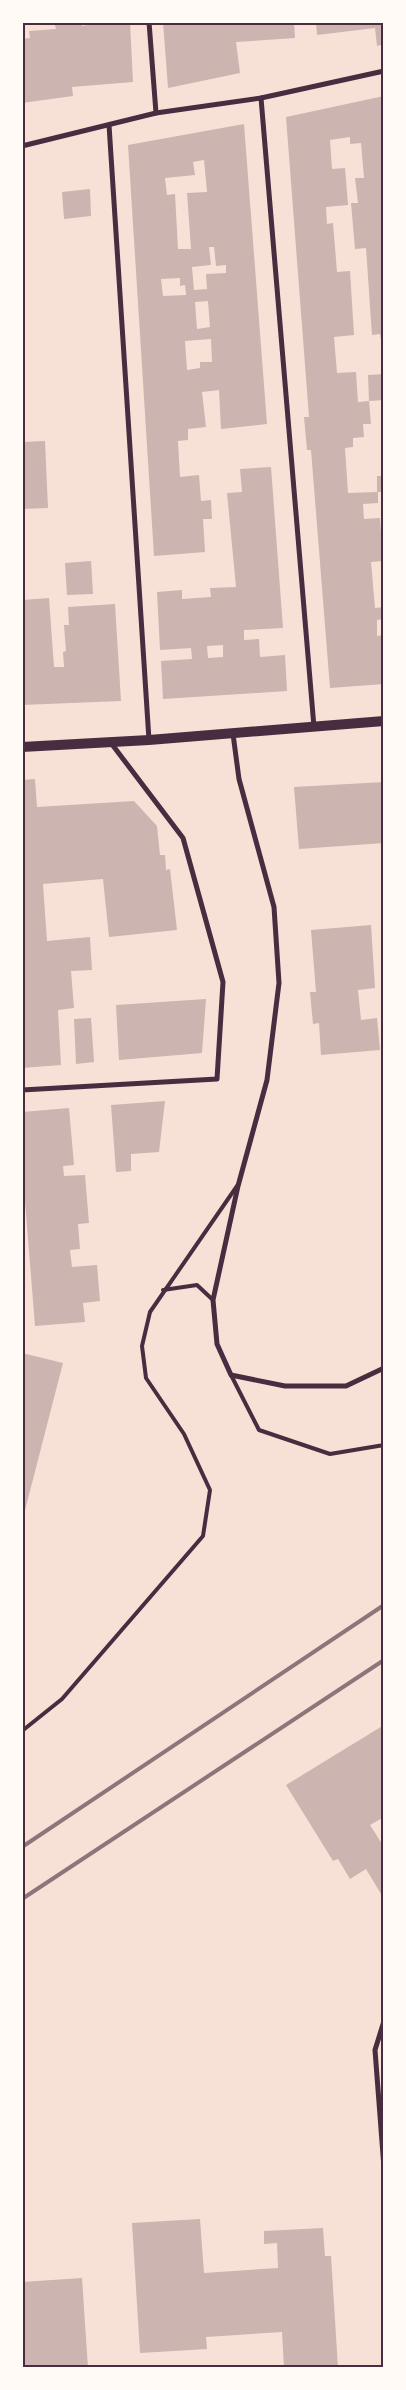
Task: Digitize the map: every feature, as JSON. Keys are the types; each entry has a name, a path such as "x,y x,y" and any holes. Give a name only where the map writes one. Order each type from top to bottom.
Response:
{"main road":[{"path":"22,747 233,734 384,721"}],"street":[{"path":"149,22 156,113"},
{"path":"22,146 156,113 261,98 384,71"},
{"path":"261,98 314,727"},
{"path":"109,125 149,740"},
{"path":"233,734 239,779 274,907 279,984 267,1080 238,1186 213,1300 218,1344 231,1374 285,1386 346,1386 384,1368"},
{"path":"22,1090 217,1078 223,982 182,838 110,741"},
{"path":"382,2023 375,2050 384,2168"}],"lane":[{"path":"22,1731 62,1699 203,1536 210,1490 184,1434 146,1378 142,1346 150,1312 238,1186"},
{"path":"164,1290 197,1284 213,1300"},
{"path":"231,1374 259,1430 330,1454 384,1445"}],"building":[{"path":"105,22 130,22 133,82 72,87 73,96 22,103 22,39 30,38 29,31 56,29 55,25 82,23 82,26"},
{"path":"163,22 294,22 295,38 236,42 240,73 168,88"},
{"path":"316,22 384,22 384,44 377,46 375,28 317,35"},
{"path":"384,96 384,359 380,334 372,335 366,248 355,249 351,203 358,203 355,178 364,178 361,143 350,144 350,137 330,140 332,169 345,168 348,205 326,207 327,224 333,223 337,272 350,271 354,335 334,337 337,373 356,372 358,402 369,401 371,424 363,424 364,437 353,438 353,447 345,448 348,493 377,492 377,476 384,476 384,492 378,492 378,503 363,504 364,519 380,518 383,561 371,562 375,608 384,607 384,619 377,620 377,636 384,635 384,684 330,688 311,450 307,450 304,417 309,417 286,117"},
{"path":"244,124 267,424 221,429 219,390 202,392 206,427 188,429 188,440 178,441 180,477 199,475 201,501 211,500 212,519 203,519 205,552 154,556 128,145","holes":["204,160 207,192 187,193 191,249 178,249 175,194 167,195 165,178 195,175 193,162","209,247 214,247 216,266 226,265 226,273 206,274 207,289 194,290 192,267 211,265","180,278 180,286 185,285 186,295 163,296 161,279","208,301 210,327 197,329 195,302","211,339 212,362 200,362 200,368 187,370 185,341"]},
{"path":"90,189 91,216 64,219 62,192"},
{"path":"384,374 384,400 369,401 368,375"},
{"path":"45,441 48,508 22,509 22,442"},
{"path":"271,467 283,628 244,630 244,640 259,639 260,657 285,655 287,691 163,699 161,661 192,659 191,648 160,650 157,592 182,590 182,599 211,597 210,588 236,587 227,493 242,492 240,469","holes":["223,645 223,657 208,658 207,646"]},
{"path":"91,561 93,594 67,595 65,563"},
{"path":"49,598 54,667 64,667 63,652 66,651 64,625 69,625 68,607 115,604 121,701 22,705 22,600"},
{"path":"35,779 37,807 134,801 157,826 160,855 165,855 166,870 170,869 177,930 109,937 103,879 43,884 47,941 90,937 92,970 71,971 74,1008 58,1010 61,1065 22,1068 22,780"},
{"path":"384,782 384,843 299,849 294,787"},
{"path":"371,925 375,988 358,990 361,1020 377,1018 380,1050 321,1055 319,1023 313,1024 310,992 316,992 311,930"},
{"path":"206,999 202,1053 119,1060 116,1005"},
{"path":"91,1018 94,1062 76,1064 74,1019"},
{"path":"165,1101 159,1152 131,1154 131,1171 116,1172 111,1105"},
{"path":"69,1108 74,1165 63,1166 64,1176 85,1175 89,1223 78,1224 80,1249 70,1250 72,1267 97,1265 100,1301 83,1303 85,1322 35,1326 22,1164 22,1112"},
{"path":"22,1353 63,1363 23,1518 22,1518"},
{"path":"384,1725 384,1817 370,1825 384,1847 384,1899 366,1869 350,1879 338,1859 333,1861 286,1785"},
{"path":"200,2219 204,2273 278,2268 277,2243 264,2244 264,2231 323,2228 325,2256 331,2256 338,2368 284,2368 282,2332 206,2337 207,2349 140,2353 132,2223"},
{"path":"82,2278 88,2368 22,2368 22,2282"}],"railway":[{"path":"22,1847 384,1605"},
{"path":"22,1899 384,1660"}]}
